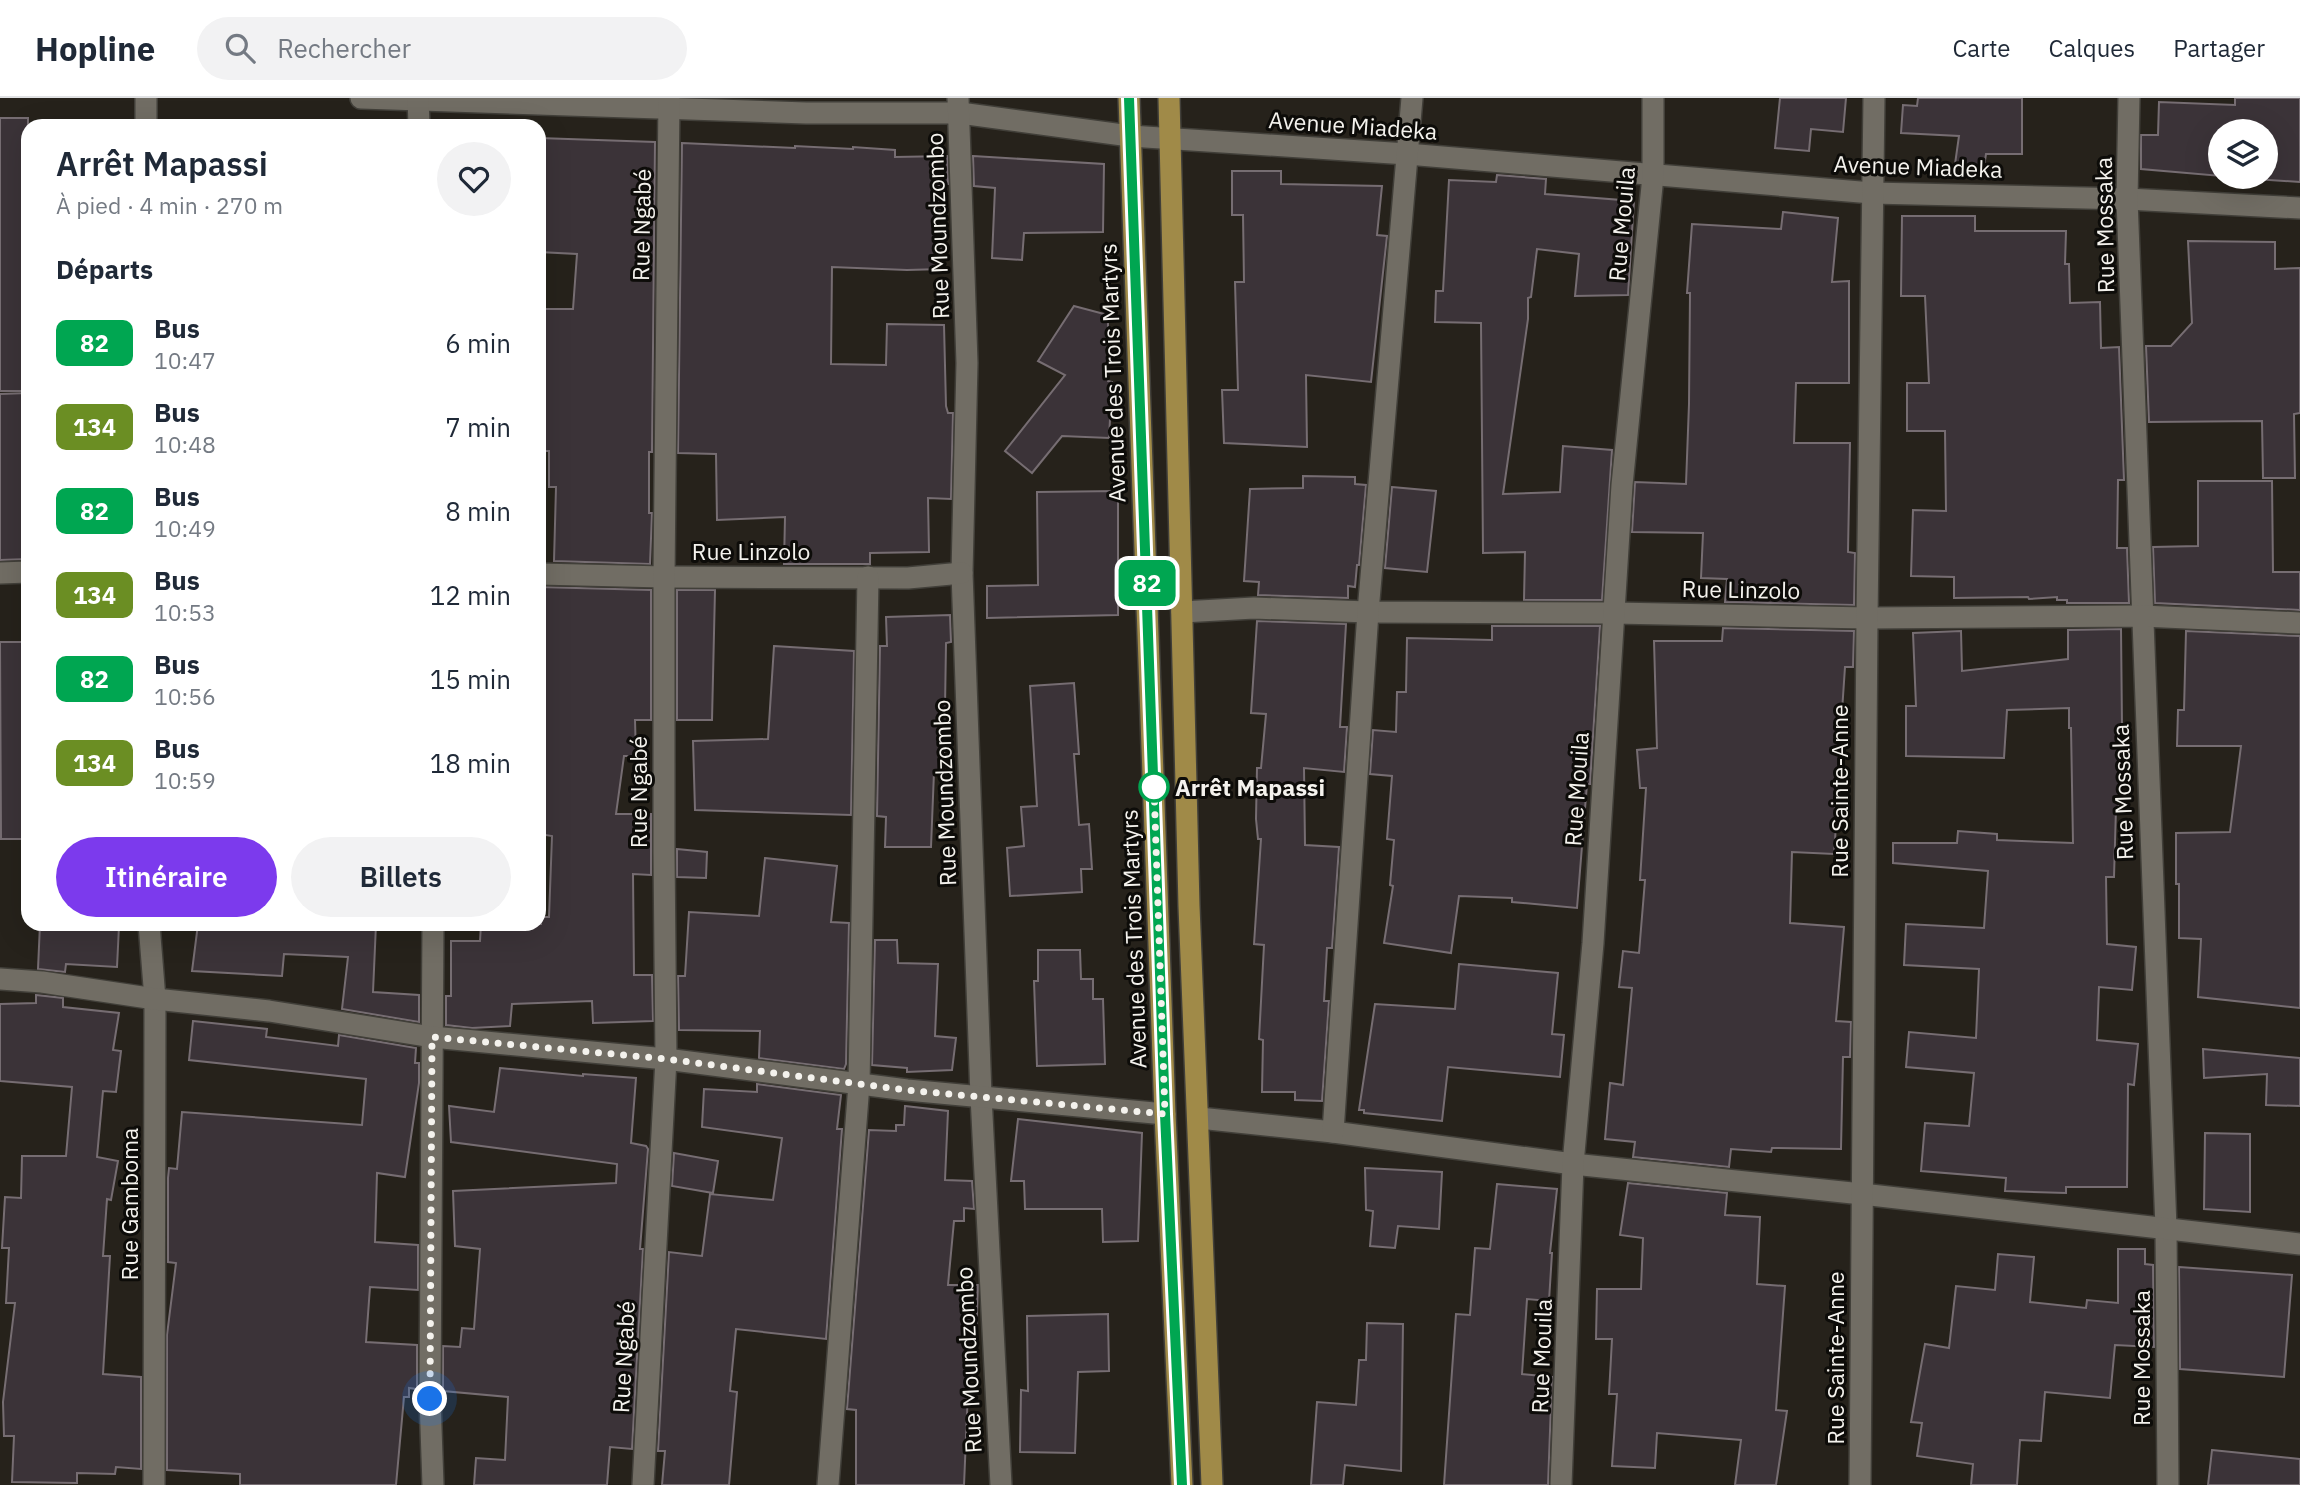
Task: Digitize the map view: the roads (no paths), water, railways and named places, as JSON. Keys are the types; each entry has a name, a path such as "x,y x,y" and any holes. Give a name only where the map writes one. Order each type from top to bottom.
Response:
{"main road":[{"name":"Avenue des Trois Martyrs","path":"1129,98 1165,1114 1182,1485"},
{"path":"1169,98 1189,906 1212,1485"},
{"path":"1177,1343 1207,1340"}],"street":[{"path":"146,98 146,119"},
{"name":"Avenue Miadeka","path":"361,98 669,104 806,113 959,106 1130,136 1407,154 1872,193 2127,199 2300,208"},
{"path":"418,98 419,119"},
{"path":"1333,1132 1368,612 1412,98"},
{"name":"Rue Mouila","path":"1561,1485 1573,1164 1593,943 1622,485 1653,176 1653,98"},
{"name":"Rue Sainte-Anne","path":"1860,1485 1874,98"},
{"name":"Rue Mossaka","path":"2129,98 2127,199 2166,1228 2168,1485"},
{"name":"Rue Ngabé","path":"643,1485 666,1059 664,577 669,104"},
{"name":"Rue Moundzombo","path":"959,106 967,363 962,573 981,1096 1001,1485"},
{"path":"0,573 21,572"},
{"name":"Rue Linzolo","path":"546,574 908,578 962,573"},
{"path":"828,1485 859,1084 868,577"},
{"name":"Rue Linzolo","path":"1182,612 1254,608 1368,612 1867,618 2142,616 2300,622"},
{"name":"Rue Gamboma","path":"150,931 155,999 153,1485"},
{"path":"433,931 430,1399 433,1485"},
{"path":"0,979 269,1011 432,1037 666,1059 859,1084 1165,1114"},
{"path":"1199,1118 1333,1132 1573,1164 2300,1244"}],"place":[{"name":"Arrêt Mapassi","path":"1154,787"}]}
